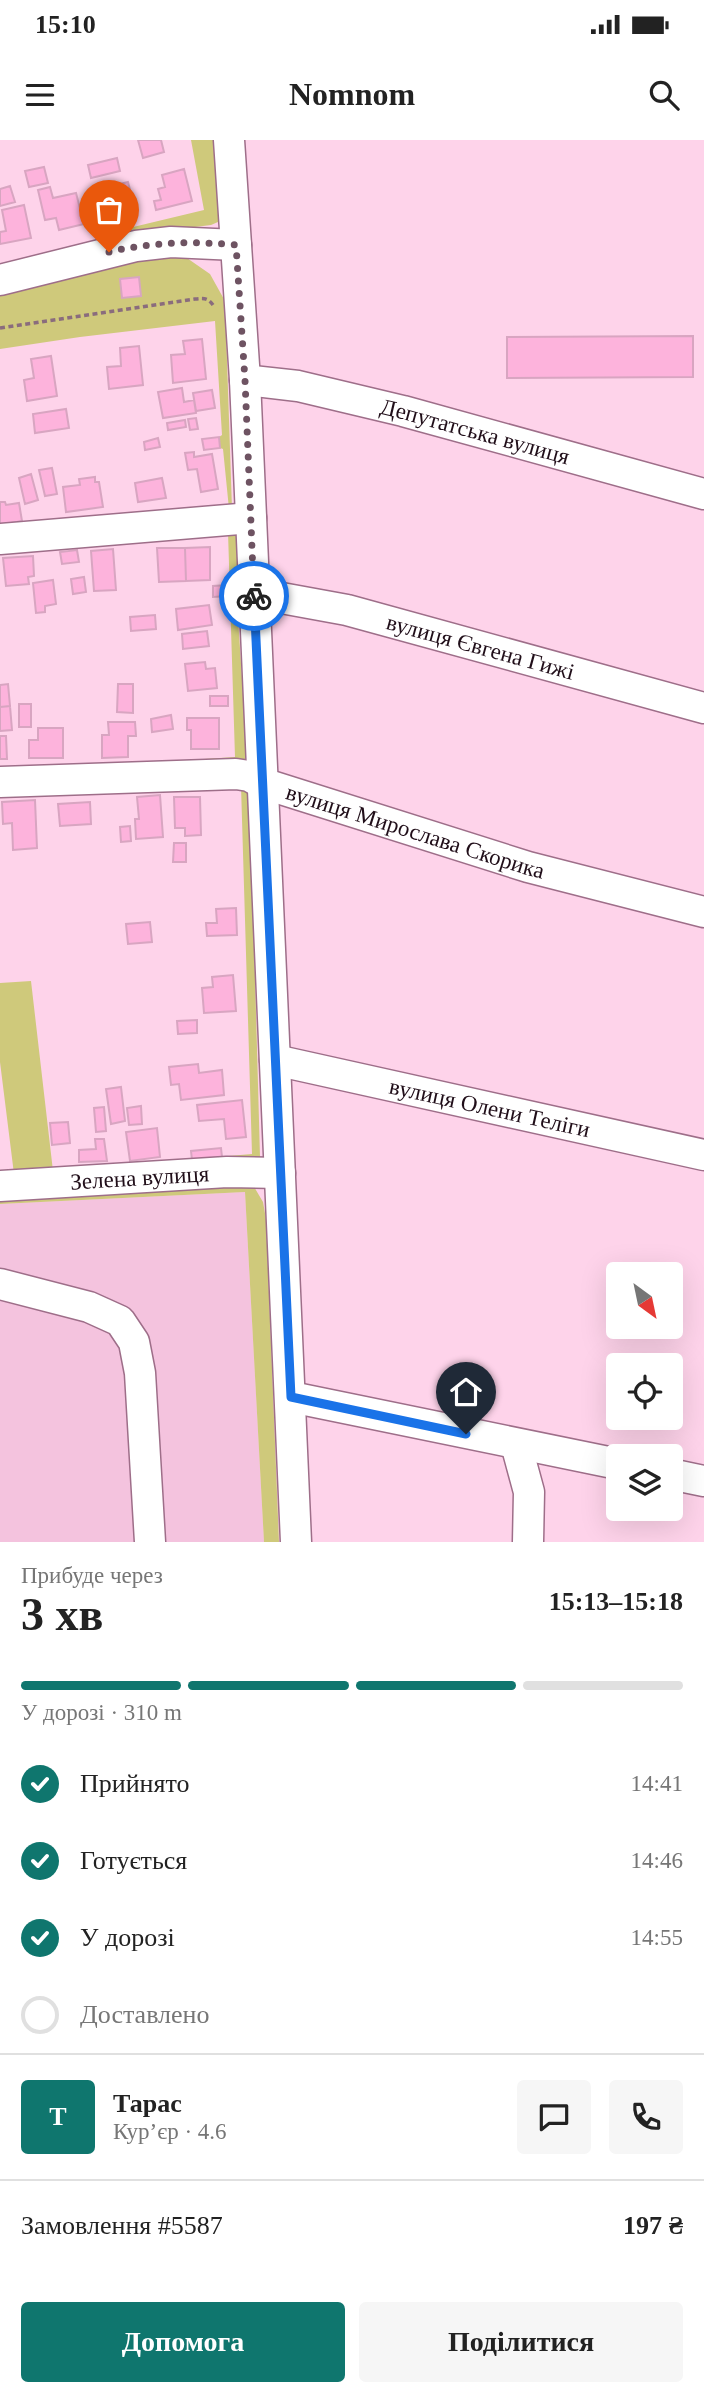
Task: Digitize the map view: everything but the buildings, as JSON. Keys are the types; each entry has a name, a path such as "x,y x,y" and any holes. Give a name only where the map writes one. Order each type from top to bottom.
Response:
{"street":[{"path":"229,140 245,380 296,1542"},
{"path":"0,279 136,246 171,242 236,245"},
{"name":"Депутатська вулиця","path":"245,380 298,386 403,411 704,494"},
{"path":"0,539 251,518"},
{"name":"вулиця Євгена Гижі","path":"254,593 347,610 704,708"},
{"name":"вулиця Мирослава Скорика","path":"0,782 236,774 249,776 262,783 528,867 704,912"},
{"name":"вулиця Олени Теліги","path":"275,1060 704,1155"},
{"name":"Зелена вулиця","path":"0,1186 227,1172 280,1173"},
{"path":"0,1284 89,1307 120,1321 134,1342 141,1373 150,1542"},
{"path":"291,1397 606,1462"},
{"path":"516,1444 529,1492 528,1542"},
{"path":"683,1476 704,1480"}],"path":[{"path":"0,328 195,299 210,300 216,308"}],"shaded area":[{"path":"191,140 214,140 221,217 218,222 115,237 104,234 204,210"},
{"path":"140,254 184,256 210,274 225,301 232,509 229,509 223,449 220,448 219,437 222,435 215,321 0,349 0,290"},
{"path":"228,532 237,532 238,618 247,754 244,762 142,763 235,757"},
{"path":"237,781 250,794 260,1157 14,1174 0,1062 0,983 31,981 53,1171 252,1154 241,786"},
{"path":"253,1185 263,1202 266,1219 279,1542 264,1542 245,1192 0,1204 0,1196"},
{"path":"245,1192 264,1542 0,1542 0,1204"}],"way so far":[{"path":"109,252 171,242 236,245 254,596"}],"route":[{"path":"254,596 291,1397 466,1434"}]}
